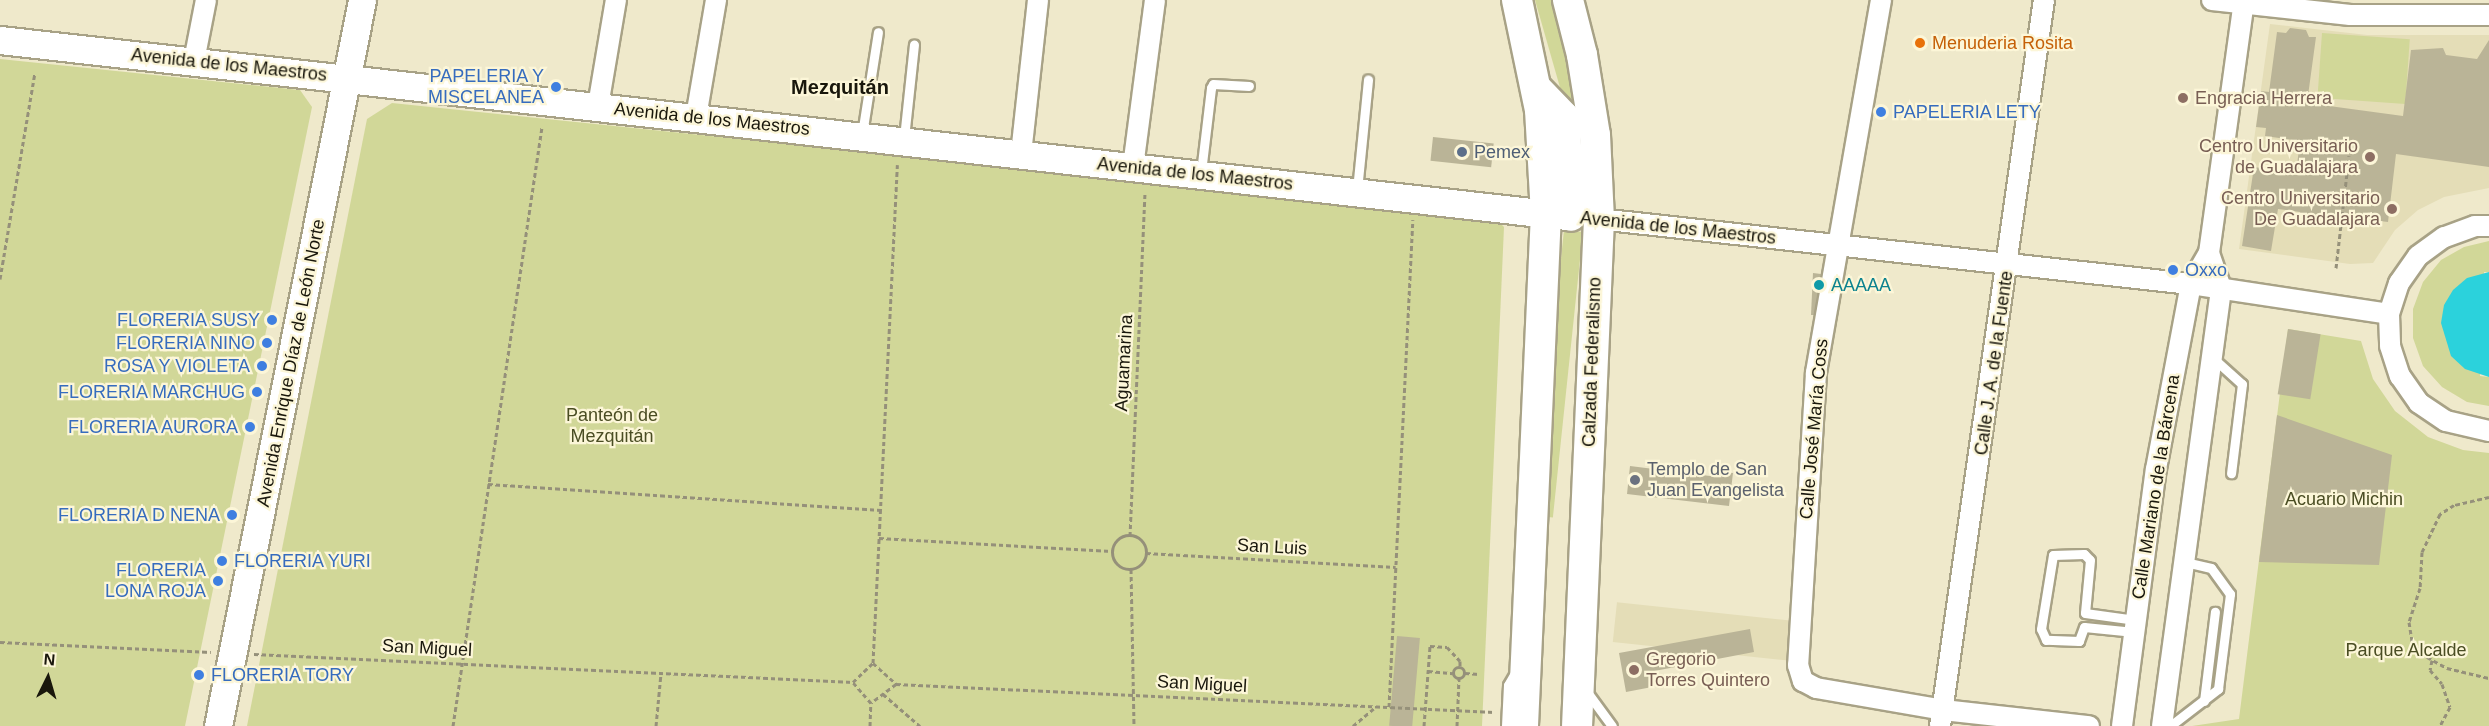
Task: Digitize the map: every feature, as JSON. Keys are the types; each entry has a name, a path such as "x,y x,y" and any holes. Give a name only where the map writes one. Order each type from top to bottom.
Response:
{"main road":[{"name":"Calzada Federalismo","path":"1517,0 1536,88 1546,161 1572,216 1577,726"},
{"name":"Calzada Federalismo","path":"1515,719 1527,656 1572,216 1594,135 1582,55 1568,0"}],"street":[{"path":"194,61 207,0"},
{"name":"Avenida Enrique Díaz de León Norte","path":"218,726 362,0"},
{"path":"598,106 616,0"},
{"path":"696,117 716,0"},
{"path":"1021,154 1038,0"},
{"path":"1133,167 1155,0"},
{"name":"Calle José María Coss","path":"1881,0 1836,245 1816,373 1798,665 1803,681 1816,688 1942,718"},
{"name":"Calle J. A. de la Fuente","path":"1942,718 2044,0"},
{"path":"2212,0 2350,15 2489,15"},
{"name":"Calle Mariano de la Bárcena","path":"2122,726 2156,469 2191,284 2208,253 2243,2"},
{"name":"Avenida de los Maestros","path":"0,40 862,136 900,153 1021,154 2191,284 2389,314"},
{"path":"2489,226 2475,226 2444,237 2418,256 2399,283 2389,314 2390,346 2400,376 2419,403 2446,421 2489,431"},
{"name":"Calle Mariano de la Bárcena","path":"2162,726 2186,562 2221,288 2208,253"},
{"path":"1942,718 2089,726"}],"lane":[{"path":"862,136 878,32"},
{"path":"900,153 914,45"},
{"path":"1357,192 1368,80"},
{"path":"1201,174 1213,84 1249,86"},
{"path":"2213,358 2242,384 2231,473"},
{"path":"2084,554 2090,560 2085,613 2135,626 2084,627 2079,641 2046,640 2041,629 2053,555 2084,554"},
{"path":"2170,726 2218,689 2230,594 2211,568 2186,562"},
{"path":"2204,701 2215,612"},
{"path":"1578,684 1612,726"},
{"path":"1506,726 1515,719"}],"path":[{"path":"0,279 35,73"},
{"path":"453,726 460,663 542,127"},
{"path":"870,726 871,703 854,682 873,663 900,153"},
{"path":"2336,268 2349,156"},
{"name":"Aguamarina","path":"1130,536 1145,192"},
{"path":"1389,707 1413,220"},
{"path":"488,484 880,510"},
{"path":"2489,496 2454,505 2440,514 2422,552 2420,588 2409,622 2412,642 2432,660 2489,678"},
{"path":"1130,536 1140,539 1146,553 1141,565 1131,569 1116,562 1112,551 1119,538 1130,536"},
{"path":"879,538 1112,551"},
{"name":"San Luis","path":"1146,553 1396,567"},
{"path":"1131,569 1134,726"},
{"name":"San Miguel","path":"0,642 854,682"},
{"path":"1424,726 1430,646 1447,647 1460,661 1460,667 1465,673"},
{"path":"2432,660 2430,670 2442,684 2450,707 2440,726"},
{"path":"871,703 896,684 873,663"},
{"path":"1454,673 1460,667"},
{"path":"1428,671 1454,673 1459,678"},
{"path":"656,726 661,673"},
{"path":"1457,726 1459,678 1465,673 1479,674"},
{"name":"San Miguel","path":"896,684 1425,708 1457,710 1515,719"},
{"path":"883,694 920,726"},
{"path":"1353,726 1378,706"}],"shaded area":[{"name":"Centro Universitario de Guadalajara","path":"2270,24 2367,35 2489,35 2489,188 2444,197 2418,210 2395,230 2373,263 2350,264 2239,249"},
{"path":"1617,602 1795,621 1791,661 1613,642"}],"green space":[{"path":"1535,0 1556,0 1580,116 1569,119"},
{"path":"2322,33 2410,39 2405,104 2317,98"},
{"path":"0,59 300,90 312,107 185,726 0,726"},
{"name":"Panteón de Mezquitán","path":"392,103 1494,217 1504,227 1482,726 247,726 367,119"},
{"path":"1564,230 1583,232 1553,517 1534,515"},
{"path":"2489,241 2489,272 2484,272 2480,376 2489,377 2489,406 2467,402 2442,387 2423,366 2413,338 2413,309 2423,282 2441,260 2464,247"},
{"path":"2288,329 2361,341 2373,379 2395,411 2428,437 2463,450 2489,453 2489,726 2192,726 2239,719"}],"water":[{"path":"2489,272 2489,377 2465,369 2451,356 2441,323 2444,305 2453,290 2467,278"}],"building":[{"path":"2290,28 2306,30 2309,37 2316,37 2307,103 2403,116 2411,50 2443,48 2446,55 2477,59 2489,40 2489,167 2396,154 2388,222 2380,221 2375,226 2359,224 2357,218 2323,214 2318,220 2302,218 2300,212 2278,209 2271,251 2242,246 2254,167 2296,173 2300,141 2265,136 2266,128 2256,127 2261,91 2269,92 2277,32 2286,33"},
{"name":"Pemex","path":"1433,137 1494,143 1491,167 1430,161"},
{"path":"1813,273 1821,274 1814,315 1811,315"},
{"path":"2288,329 2321,334 2310,399 2278,394"},
{"path":"2277,415 2392,455 2379,565 2259,562"},
{"path":"1630,466 1718,477 1718,471 1733,473 1729,506 1627,494"},
{"path":"1750,629 1754,652 1649,672 1652,687 1626,692 1619,653"},
{"path":"1397,636 1420,638 1412,726 1389,726"}],"place":[{"name":"Menuderia Rosita","path":"1920,43"},
{"name":"PAPELERIA Y MISCELANEA","path":"556,87"},
{"name":"Engracia Herrera","path":"2183,98"},
{"name":"PAPELERIA LETY","path":"1881,112"},
{"name":"Pemex","path":"1462,152"},
{"name":"Centro Universitario de Guadalajara","path":"2370,157"},
{"name":"Centro Universitario De Guadalajara","path":"2392,209"},
{"name":"Oxxo","path":"2173,270"},
{"name":"AAAAA","path":"1819,285"},
{"name":"FLORERIA SUSY","path":"272,320"},
{"name":"FLORERIA NINO","path":"267,343"},
{"name":"ROSA Y VIOLETA","path":"262,366"},
{"name":"FLORERIA MARCHUG","path":"257,392"},
{"name":"FLORERIA AURORA","path":"250,427"},
{"name":"Templo de San Juan Evangelista","path":"1635,480"},
{"name":"FLORERIA D NENA","path":"232,515"},
{"name":"FLORERIA YURI","path":"222,561"},
{"name":"FLORERIA LONA ROJA","path":"218,581"},
{"name":"Gregorio Torres Quintero","path":"1634,670"},
{"name":"FLORERIA TORY","path":"199,675"}],"district":[{"name":"Mezquitán","path":"840,87"}],"park label":[{"name":"Acuario Michin","path":"2344,499"},
{"name":"Parque Alcalde","path":"2406,650"}]}
